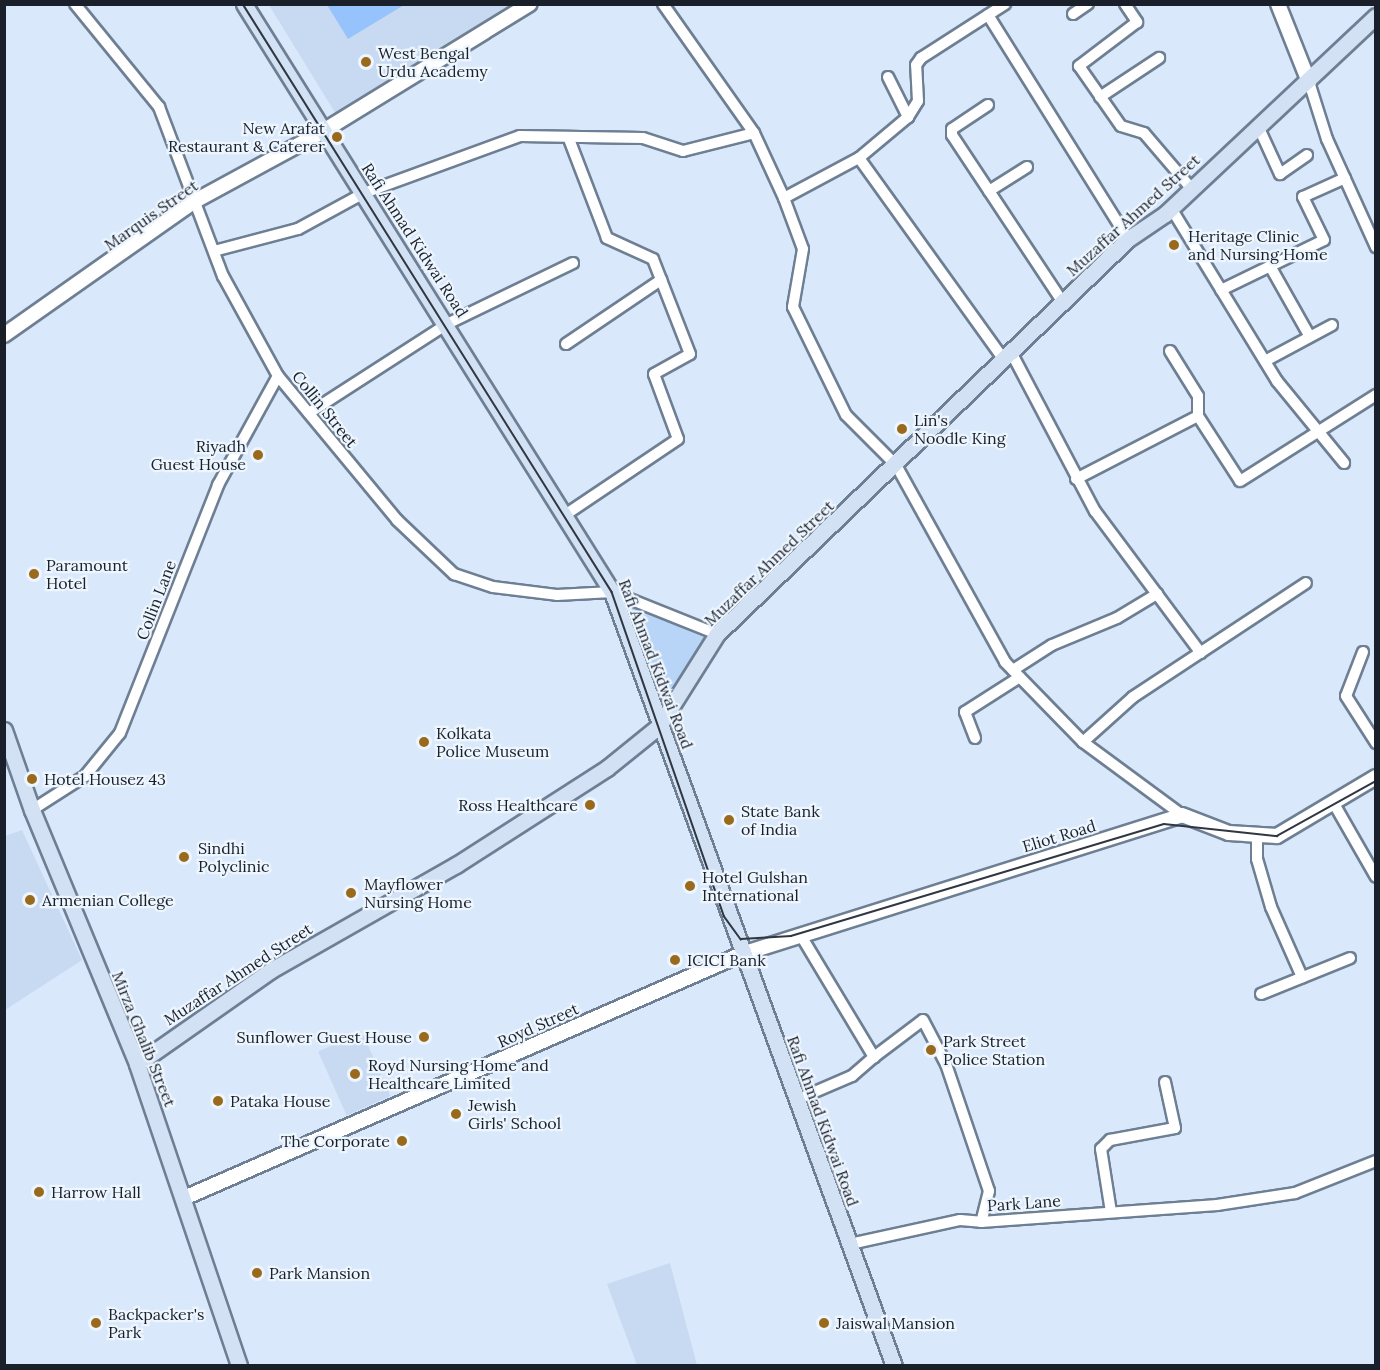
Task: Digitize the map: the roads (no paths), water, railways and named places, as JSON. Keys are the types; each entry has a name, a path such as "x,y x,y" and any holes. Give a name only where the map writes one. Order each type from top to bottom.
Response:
{"main road":[{"name":"Rafi Ahmad Kidwai Road","path":"244,4 322,131 447,324 612,592 742,954 894,1365"},
{"name":"Muzaffar Ahmed Street","path":"137,1064 271,970 456,865 597,774 659,726 717,634 896,465 1128,239 1171,208 1258,126 1310,82 1376,16"},
{"name":"Mirza Ghalib Street","path":"4,730 32,810 137,1064 239,1365"}],"street":[{"name":"Collin Street","path":"75,4 159,107 214,251 278,376 397,520 454,574 493,587 557,595 612,592 717,634"},
{"name":"Marquis Street","path":"4,335 195,201 322,131 530,4"},
{"path":"663,4 754,133 784,198 803,249 793,307 846,415 896,465 1016,674 1083,742 1182,815 1229,833 1276,836 1376,777"},
{"path":"784,198 859,158 908,117 918,101 916,65 921,58 1005,4"},
{"path":"1073,14 1088,4"},
{"path":"1125,4 1137,22 1079,64 1121,126 1144,133 1191,188"},
{"path":"1278,4 1310,82 1345,178 1376,247"},
{"path":"987,15 1128,239"},
{"path":"1100,97 1159,58"},
{"path":"888,76 908,117"},
{"path":"988,105 952,132 1063,303"},
{"path":"1258,126 1280,174 1307,155"},
{"path":"214,251 298,230 364,193 520,136 643,138 683,151 754,133"},
{"path":"565,515 678,439 654,374 690,354 653,259 607,238 569,138"},
{"path":"859,158 1007,356 1076,479 1201,653"},
{"path":"989,191 1027,167"},
{"path":"1221,290 1324,240 1303,197 1345,178"},
{"path":"1171,208 1265,361 1344,463"},
{"path":"309,413 447,324 573,262"},
{"path":"1270,266 1310,337"},
{"path":"566,344 661,280"},
{"path":"1265,361 1332,325"},
{"path":"1170,351 1198,396 1198,416 1240,481 1318,428 1376,395"},
{"name":"Collin Lane","path":"32,810 86,776 120,733 218,485 278,376"},
{"path":"1076,479 1198,416"},
{"path":"1083,742 1133,697 1306,583"},
{"path":"975,738 965,712 1052,645 1117,618 1157,594"},
{"path":"1363,652 1346,696 1376,743"},
{"path":"1333,802 1376,877"},
{"name":"Eliot Road","path":"742,954 1182,815"},
{"path":"1257,835 1257,859 1271,907 1302,977"},
{"path":"796,1100 852,1076 874,1057 800,934"},
{"name":"Royd Street","path":"183,1198 742,954"},
{"path":"1261,994 1350,958"},
{"name":"Park Lane","path":"874,1057 923,1020 946,1064 989,1191 981,1222 1111,1212 1295,1193 1376,1161"},
{"path":"1111,1212 1101,1149 1110,1140 1175,1128 1165,1082"},
{"path":"850,1244 960,1220 981,1222"}],"tram line":[{"path":"243,4 612,592 724,916 741,939 791,936 1164,824 1277,836 1376,781"}],"place":[{"name":"West Bengal Urdu Academy","path":"366,62"},
{"name":"New Arafat Restaurant & Caterer","path":"337,137"},
{"name":"Heritage Clinic and Nursing Home","path":"1174,245"},
{"name":"Lin's Noodle King","path":"902,429"},
{"name":"Riyadh Guest House","path":"258,455"},
{"name":"Paramount Hotel","path":"34,574"},
{"name":"Kolkata Police Museum","path":"424,742"},
{"name":"Hotel Housez 43","path":"32,779"},
{"name":"Ross Healthcare","path":"590,805"},
{"name":"State Bank of India","path":"729,820"},
{"name":"Sindhi Polyclinic","path":"184,857"},
{"name":"Hotel Gulshan International","path":"690,886"},
{"name":"Mayflower Nursing Home","path":"351,893"},
{"name":"Armenian College","path":"30,900"},
{"name":"ICICI Bank","path":"675,960"},
{"name":"Sunflower Guest House","path":"424,1037"},
{"name":"Park Street Police Station","path":"931,1050"},
{"name":"Royd Nursing Home and Healthcare Limited","path":"355,1074"},
{"name":"Pataka House","path":"218,1101"},
{"name":"Jewish Girls' School","path":"456,1114"},
{"name":"The Corporate","path":"402,1141"},
{"name":"Harrow Hall","path":"39,1192"},
{"name":"Park Mansion","path":"257,1273"},
{"name":"Backpacker's Park","path":"96,1323"},
{"name":"Jaiswal Mansion","path":"824,1323"}]}
